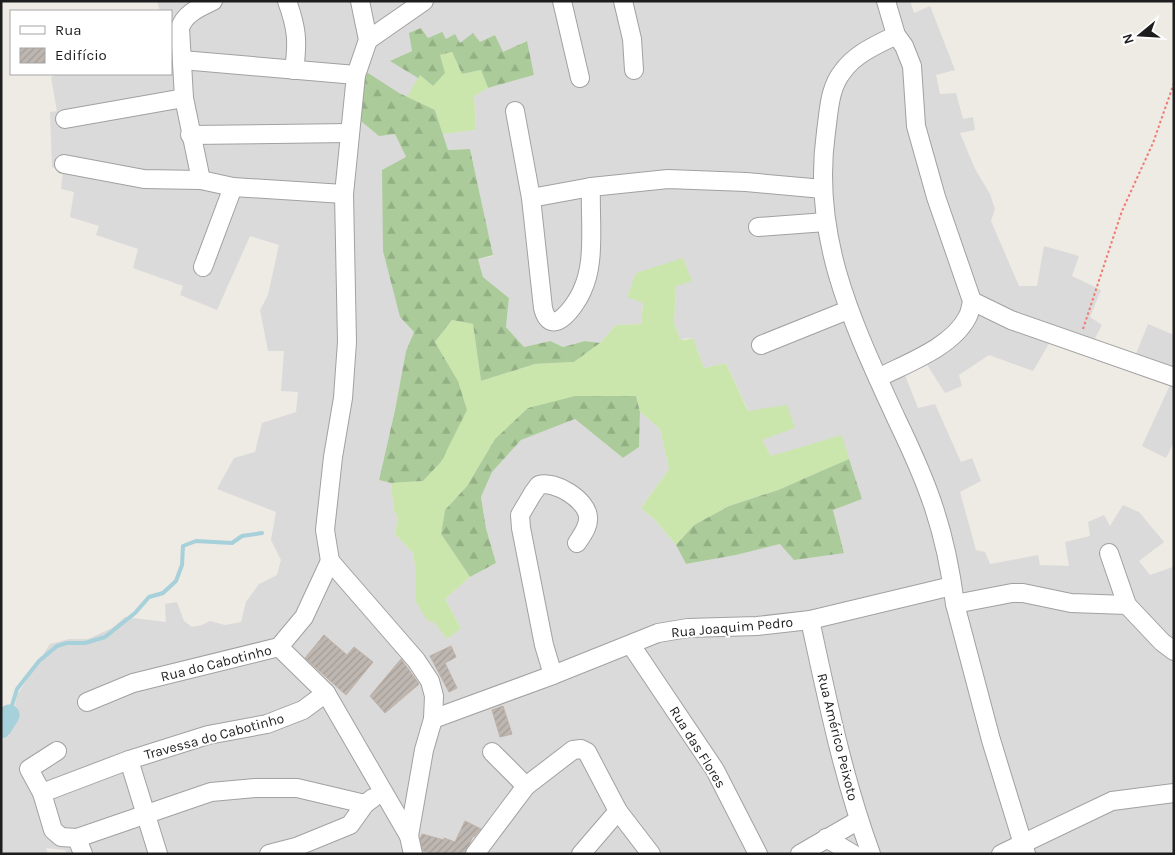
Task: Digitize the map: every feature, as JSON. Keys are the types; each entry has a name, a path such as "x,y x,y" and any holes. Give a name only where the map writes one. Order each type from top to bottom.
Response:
{"street":[{"path":"201,180 190,135 184,98 180,28 182,20 189,14 213,1"},
{"path":"287,1 294,22 297,45 294,70"},
{"path":"360,1 368,40 356,75 344,194 347,342 344,398 325,530 330,561 424,670 430,681 434,696 433,719 424,750 409,836"},
{"path":"368,40 424,1"},
{"path":"562,1 580,78"},
{"path":"623,1 632,40 634,70"},
{"path":"878,378 937,348 955,333 968,316 972,301 936,197 916,126 912,66 904,46 896,35 886,1"},
{"path":"896,35 855,57 842,72 831,94 824,142 822,189 826,222 832,258 848,310 919,467 935,509 955,604 991,740 1024,849"},
{"path":"182,60 356,75"},
{"path":"65,119 184,98"},
{"path":"515,111 531,198 543,308 547,318 551,321 557,322 567,314 581,293 586,279 590,261 590,187"},
{"path":"190,135 350,134"},
{"path":"64,164 144,179 201,180 233,187 344,194"},
{"path":"531,198 590,187 668,179 746,182 822,189"},
{"path":"203,267 233,187"},
{"path":"758,227 826,222"},
{"path":"972,301 1011,320 1174,377"},
{"path":"761,345 848,310"},
{"path":"553,675 544,645 520,515 539,485 551,484 574,496 586,508 588,526 577,543"},
{"path":"1108,553 1127,606 1162,642 1174,651"},
{"name":"Rua do Cabotinho","path":"87,702 133,683 279,648 304,617 330,561"},
{"name":"Rua Joaquim Pedro","path":"433,719 553,675 658,633 688,628 757,626 810,620 952,586"},
{"path":"955,604 1012,593 1023,593 1071,603 1127,606"},
{"name":"Rua Américo Peixoto","path":"810,620 835,733 859,820 871,854"},
{"name":"Rua das Flores","path":"631,645 715,770 758,854"},
{"path":"279,648 326,693 409,836 413,854"},
{"name":"Travessa do Cabotinho","path":"42,793 129,760 208,735 267,724 303,710 326,693"},
{"path":"475,854 526,786 574,750 580,749 587,752 618,811 652,854"},
{"path":"57,750 29,769 42,793 53,830 61,837 80,846 144,814 211,792 297,788 365,804"},
{"path":"492,752 526,786"},
{"path":"129,760 144,814 158,854"},
{"path":"269,854 296,847 350,826 365,804 383,791"},
{"path":"1001,854 1024,849 1112,801 1174,793"},
{"path":"581,854 618,811"},
{"path":"800,854 859,820"},
{"path":"826,838 852,854"}],"path":[{"path":"1078,344 1122,211 1153,143 1174,83"}],"shaded area":[{"path":"157,1 910,1 914,13 930,6 955,70 936,75 940,94 956,93 963,119 973,117 975,130 960,133 975,169 990,194 995,209 991,221 1019,286 1037,286 1044,246 1079,256 1072,276 1101,290 1090,317 1102,325 1086,355 1050,342 1033,371 989,355 959,375 962,386 945,393 924,360 903,370 918,408 935,404 961,462 972,458 981,481 960,492 976,550 985,552 990,564 1038,555 1040,565 1069,566 1065,542 1090,536 1088,522 1104,515 1110,526 1123,505 1139,512 1164,542 1139,561 1150,575 1174,568 1174,854 67,854 65,850 46,848 48,854 1,854 1,740 9,736 17,695 50,644 69,639 88,639 112,628 125,617 166,622 165,604 177,602 184,621 192,627 210,621 225,625 241,622 246,602 259,584 277,575 281,560 271,540 276,512 217,489 234,458 255,452 262,423 296,412 298,392 281,391 284,351 268,351 260,310 268,295 279,245 250,236 217,310 180,295 183,286 133,268 138,249 96,235 99,226 70,217 74,192 61,189 63,172 52,167 50,112 57,111 51,77 56,75 172,75 172,10 160,10","holes":["446,39 460,43 480,42 503,53 526,41 534,75 488,88 474,96 476,130 443,134 448,150 470,149 493,256 478,259 483,277 509,298 506,327 524,347 549,341 563,347 585,341 600,343 616,325 641,324 643,303 683,258 676,286 674,322 680,339 693,338 704,368 726,363 771,456 833,510 844,553 780,544 736,555 686,564 676,545 655,520 641,508 669,469 660,429 640,412 639,447 623,458 575,419 521,440 492,472 481,497 486,528 496,563 470,577 445,599 461,628 416,602 416,572 413,553 395,534 398,517 394,511 391,483 379,480 406,351 414,332 400,317 406,157 395,134 399,93 407,97 418,78 391,61"]},
{"path":"1148,324 1174,335 1174,442 1166,458 1142,446 1170,385 1130,369"}],"green space":[{"path":"421,28 428,38 442,32 446,39 455,34 460,43 473,33 480,42 495,35 503,52 527,41 534,75 488,88 481,70 462,74 452,52 440,55 445,73 433,86 420,75 418,78 390,61 412,51 409,33"},
{"path":"452,52 462,74 481,70 488,88 474,96 476,130 443,134 435,110 407,97 420,74 433,86 440,55"},
{"path":"365,71 399,93 435,110 448,150 470,149 493,255 478,259 483,277 509,298 506,327 524,347 550,341 563,347 585,341 600,343 574,362 535,364 481,381 473,324 452,320 435,342 458,381 467,410 441,462 423,481 391,483 379,480 406,351 414,332 400,317 383,251 382,170 406,157 395,134 379,136 356,117"},
{"path":"683,258 692,281 676,286 674,322 680,339 693,338 704,368 726,363 748,411 787,405 795,428 762,440 771,456 842,435 849,459 778,490 729,506 694,525 676,545 655,520 641,508 669,469 660,429 640,412 636,396 495,439 467,486 445,510 441,534 470,577 445,599 461,628 447,639 435,623 427,620 416,602 416,572 413,553 395,534 398,517 394,511 391,483 423,481 441,462 458,381 435,342 452,320 473,324 481,381 535,364 574,362 600,343 616,325 641,324 643,303 627,297 636,273"},
{"path":"575,396 636,396 640,412 639,447 623,458 575,419 521,440 492,472 481,497 486,528 496,563 470,577 441,534 445,510 467,486 495,439 528,408"},
{"path":"849,459 862,499 833,510 844,553 794,560 780,544 736,555 686,564 676,545 694,525 729,506 778,490"}],"building":[{"path":"324,635 347,655 354,647 373,662 346,695 305,658"},
{"path":"451,646 456,657 445,663 457,688 449,692 430,656"},
{"path":"401,659 419,684 385,713 370,696"},
{"path":"503,706 512,734 500,737 492,710"},
{"path":"465,821 481,829 473,836 465,854 436,854 423,851 420,839 422,834 455,842"}],"waterway":[{"path":"9,715 17,689 39,661 57,646 67,643 85,643 105,637 135,613 149,597 163,593 176,581 182,565 183,546 196,541 232,543 242,536 262,533"},
{"path":"1,728 9,715"}]}
